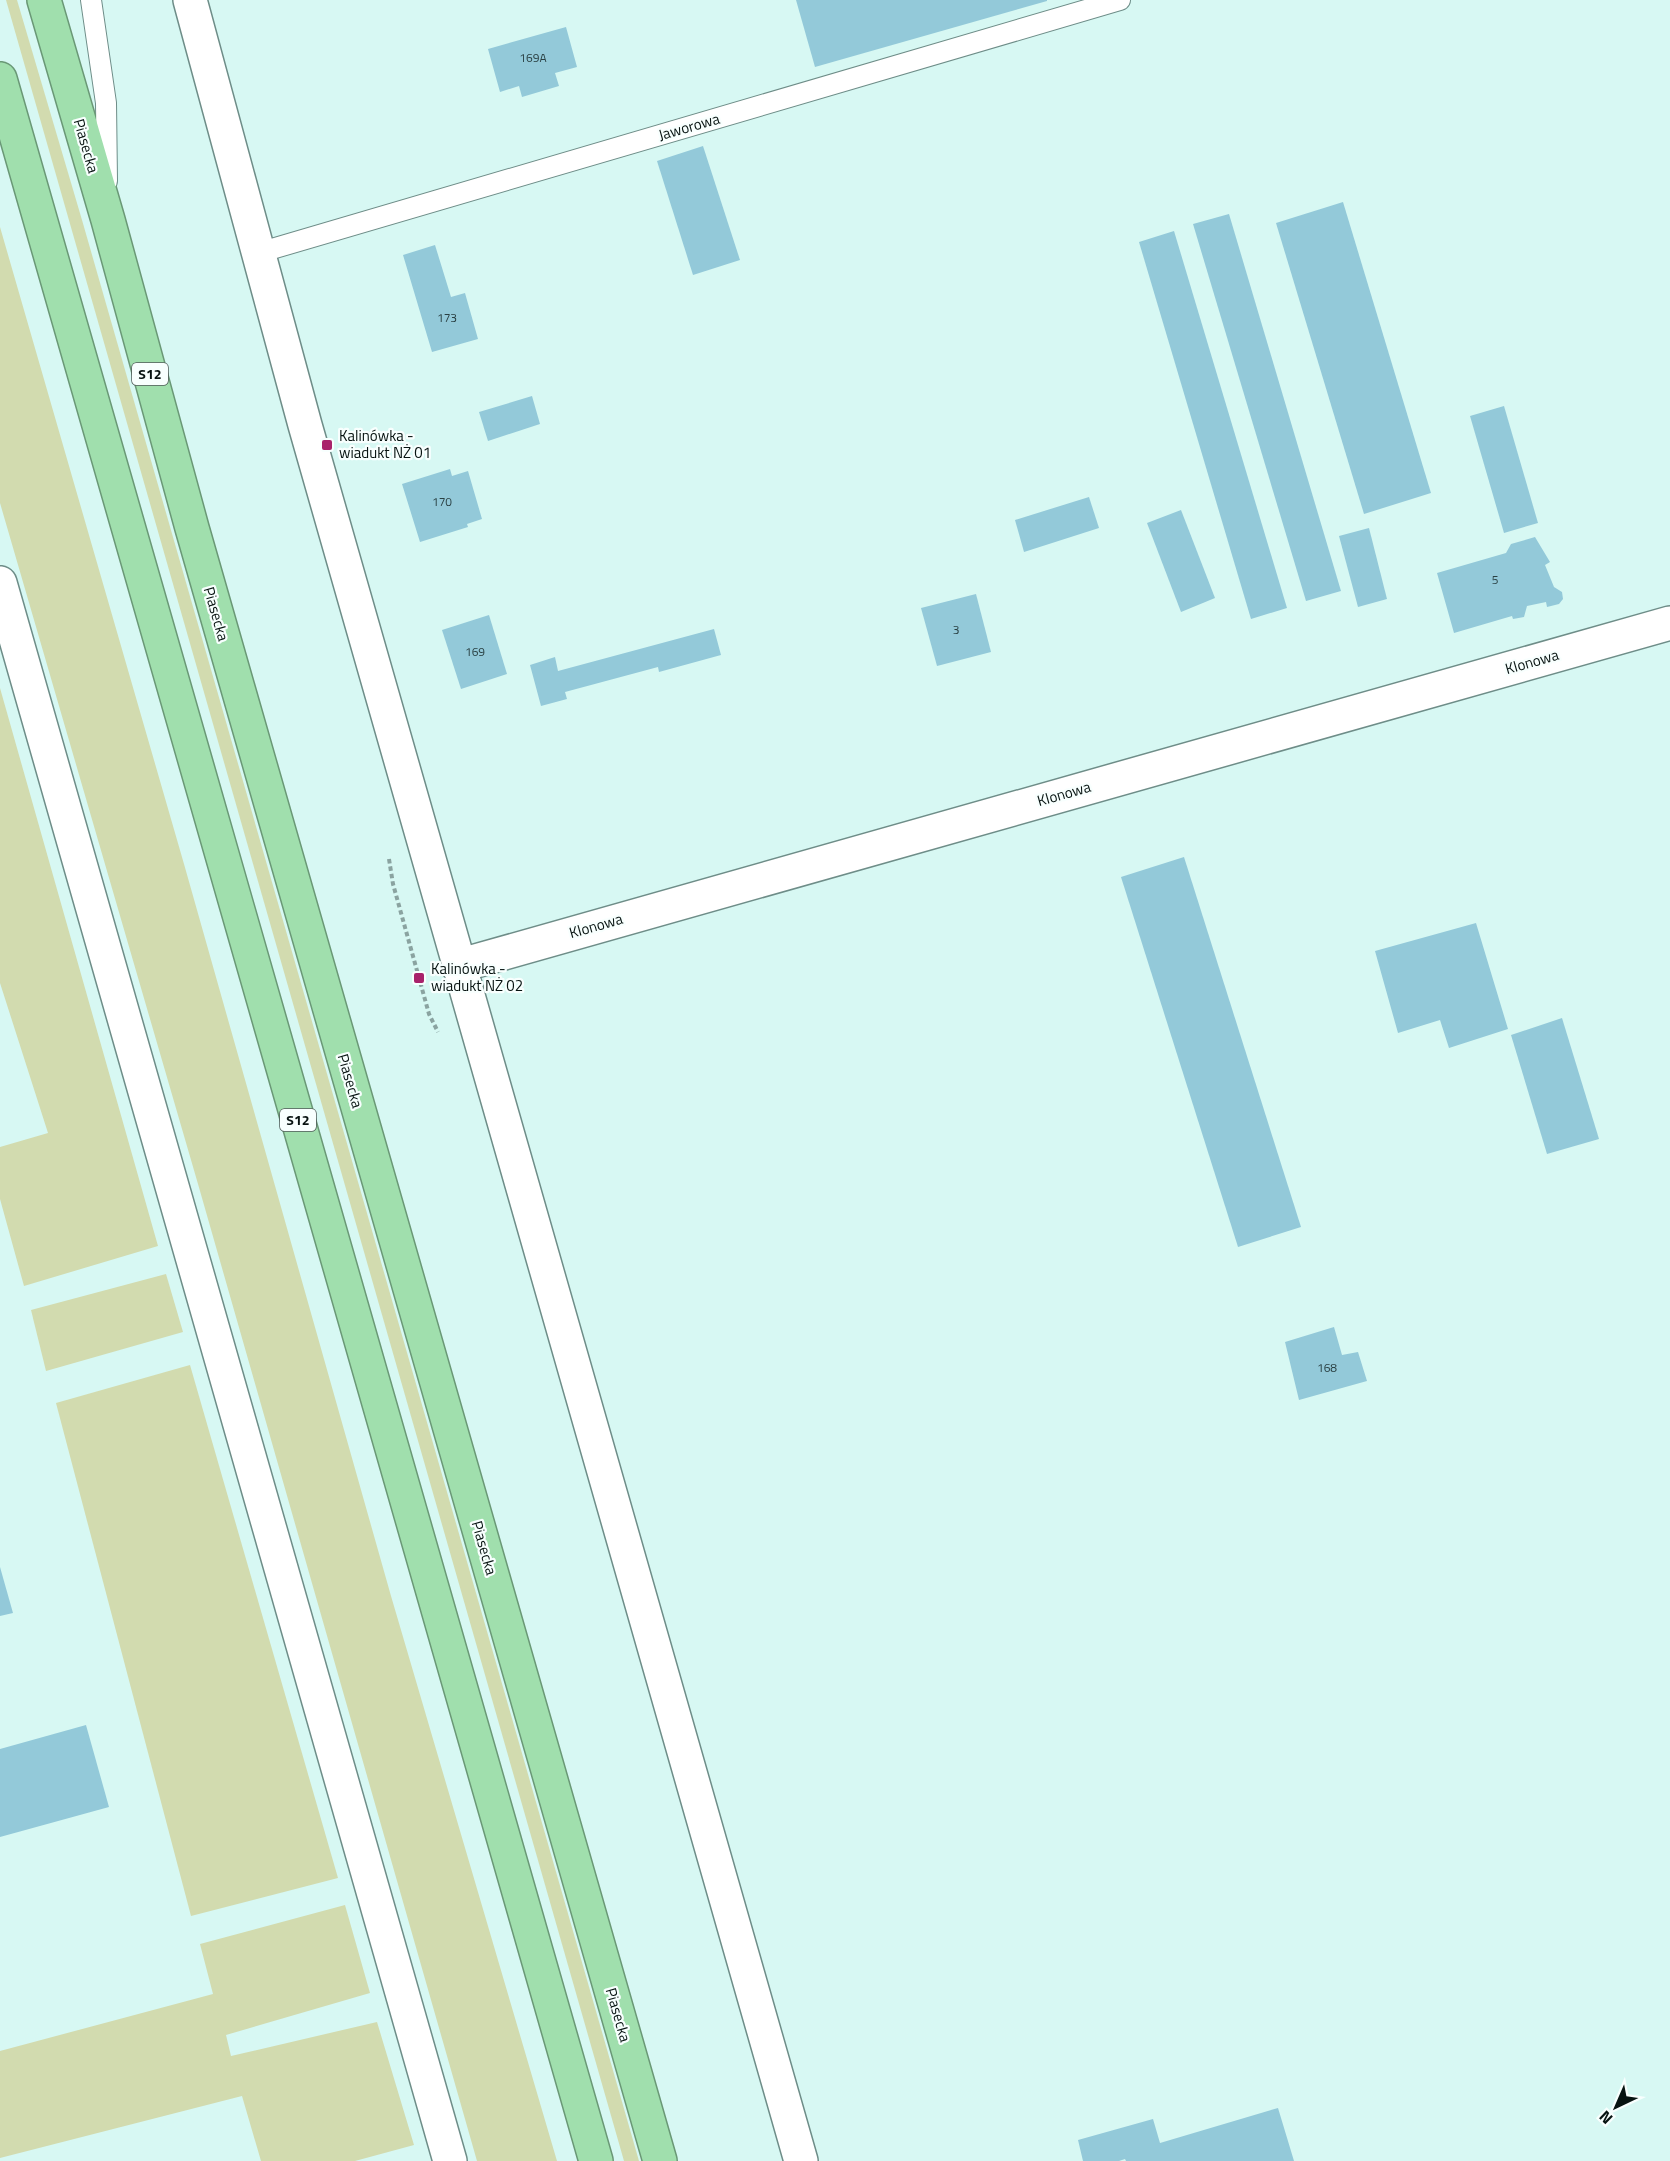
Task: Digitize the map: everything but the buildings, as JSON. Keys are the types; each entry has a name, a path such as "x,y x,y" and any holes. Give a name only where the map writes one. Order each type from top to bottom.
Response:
{"highway":[{"name":"Piasecka","path":"44,0 108,220 192,528 660,2161"},
{"name":"S12","path":"0,80 596,2161"}],"street":[{"path":"190,0 258,253 458,966 801,2161"},
{"path":"0,583 450,2161"},
{"name":"Klonowa","path":"458,966 1670,623"}],"lane":[{"path":"91,0 106,103 108,220"},
{"name":"Jaworowa","path":"258,253 1120,0"}],"green space":[{"path":"6,0 17,0 82,220 639,2161 624,2161"},
{"path":"0,227 184,864 391,1596 557,2161 477,2161 198,1184 0,503"},
{"path":"0,688 158,1246 24,1286 0,1199 0,1147 48,1133 0,983"},
{"path":"166,1274 183,1332 46,1371 31,1310"},
{"path":"190,1365 338,1878 191,1916 56,1403"},
{"path":"345,1905 370,1993 226,2035 231,2056 377,2022 414,2145 355,2161 261,2161 242,2096 0,2158 0,2051 213,1994 200,1944"}],"place":[{"name":"Kalinówka - wiadukt NŻ 01","path":"327,445"},
{"name":"Kalinówka - wiadukt NŻ 02","path":"419,978"}]}
